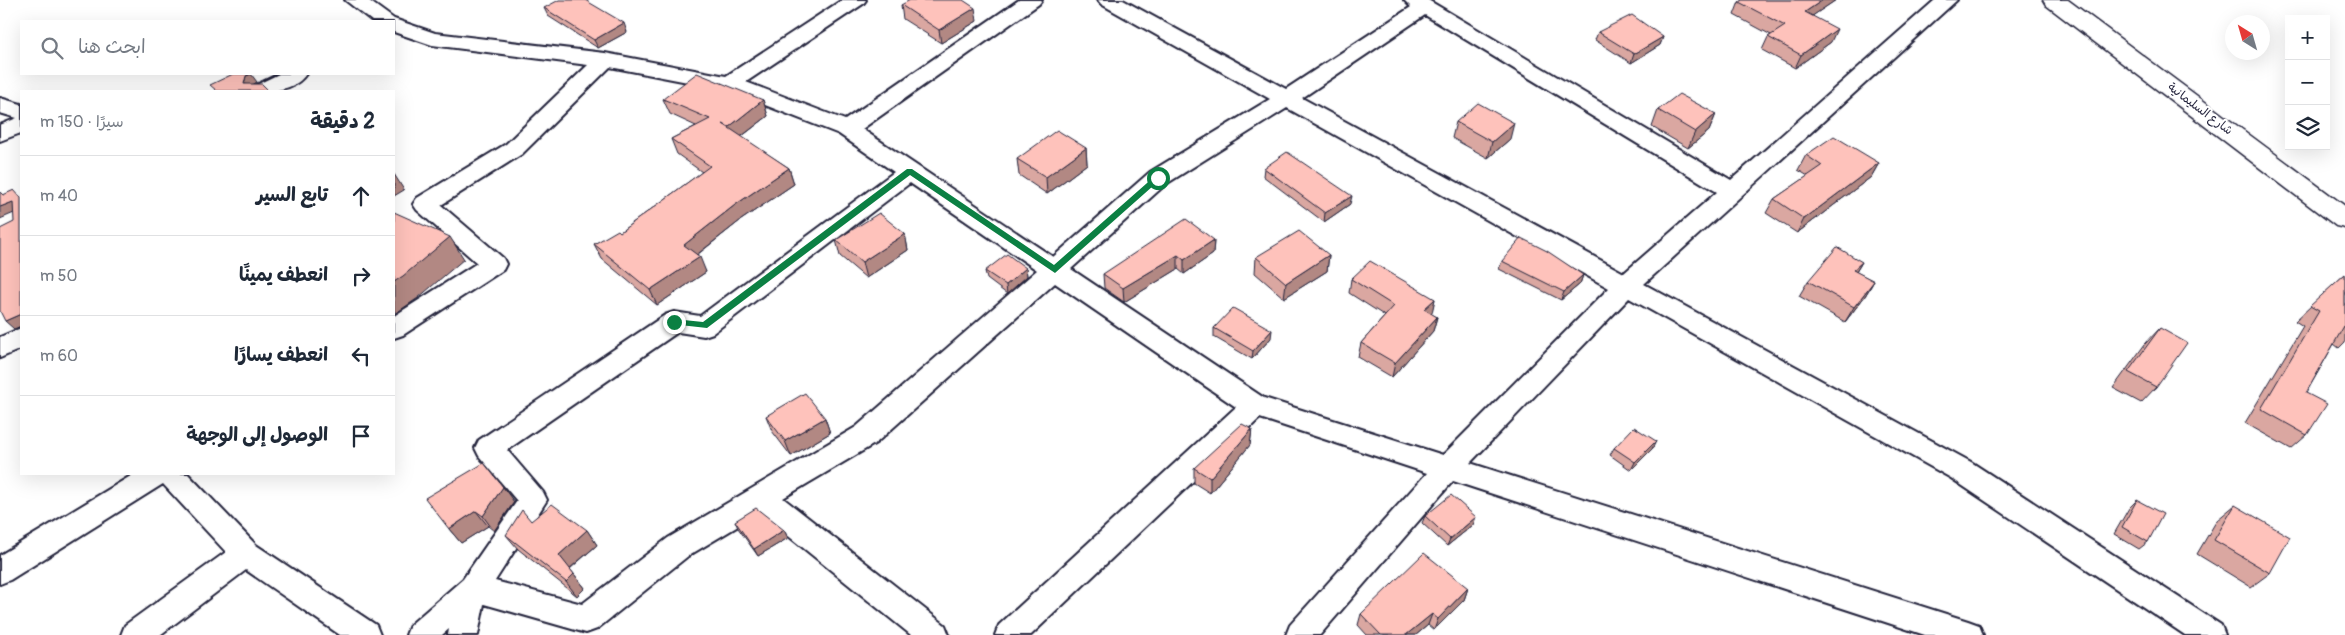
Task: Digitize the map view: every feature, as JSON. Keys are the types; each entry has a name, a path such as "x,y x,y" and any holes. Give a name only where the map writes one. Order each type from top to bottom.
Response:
{"street":[{"path":"370,10 389,0"},
{"path":"729,83 856,0"},
{"path":"847,129 1032,0"},
{"path":"1108,0 1960,470 2210,635"},
{"path":"1300,635 1448,468 1627,285 1947,0"},
{"name":"شارع السليمانية","path":"2054,0 2345,219"},
{"path":"473,588 586,619 678,547 866,435 1158,178 1286,98 1420,3 1732,191"},
{"path":"395,25 432,39 605,60 729,83 847,129 1255,406 1968,635"},
{"path":"395,327 494,264 425,204 514,149 605,60"},
{"path":"264,90 294,75"},
{"path":"0,105 20,112"},
{"path":"0,134 20,124"},
{"path":"421,635 473,588 533,500 489,448 674,322 704,326 910,171"},
{"path":"0,348 20,338"},
{"path":"1010,635 1255,406"},
{"path":"0,571 156,475"},
{"path":"172,475 246,554 365,635"},
{"path":"761,497 934,635"},
{"path":"136,635 246,554"},
{"path":"463,635 473,588"}],"building":[{"path":"559,0 585,0 624,23 594,40 544,8"},
{"path":"910,0 963,0 975,8 939,30 901,5"},
{"path":"1742,0 1823,0 1805,12 1837,29 1801,55 1768,37 1785,26 1739,2"},
{"path":"1632,15 1663,37 1634,54 1598,32"},
{"path":"697,73 763,100 729,127 723,124 789,168 735,205 684,245 700,257 650,290 594,244 618,230 620,232 710,166 671,139 710,119 663,99"},
{"path":"231,75 248,75 246,76 244,84 262,84 268,90 216,90 210,85"},
{"path":"1679,94 1716,114 1695,132 1658,110"},
{"path":"1478,103 1514,123 1492,142 1456,122"},
{"path":"1057,130 1086,148 1046,177 1017,159"},
{"path":"1834,136 1879,163 1804,219 1774,199 1822,166 1806,155"},
{"path":"1287,152 1352,196 1325,213 1264,168"},
{"path":"14,190 20,197 20,314 5,321 0,311 0,229 14,222 13,202 0,207 0,192 3,195"},
{"path":"395,212 450,237 395,281"},
{"path":"879,213 905,234 862,262 836,240"},
{"path":"1186,219 1214,240 1184,260 1178,255 1123,288 1103,274"},
{"path":"1299,231 1329,255 1286,283 1256,257"},
{"path":"1521,238 1547,251 1583,275 1564,292 1502,261"},
{"path":"1837,247 1862,262 1853,270 1874,281 1854,307 1808,281"},
{"path":"1007,254 1026,268 1006,285 985,271"},
{"path":"1370,261 1435,299 1424,309 1437,317 1395,363 1361,343 1394,306 1351,279"},
{"path":"2345,274 2345,327 2306,393 2327,404 2307,435 2261,409 2319,311 2310,306"},
{"path":"1233,308 1272,330 1253,351 1214,328"},
{"path":"2160,328 2187,343 2156,387 2128,372"},
{"path":"805,393 825,418 785,441 766,416"},
{"path":"1242,424 1252,429 1210,478 1194,468"},
{"path":"1634,427 1656,441 1635,462 1614,448"},
{"path":"484,463 503,487 483,516 476,511 449,529 425,498"},
{"path":"1451,495 1476,517 1450,539 1425,516"},
{"path":"2137,500 2163,514 2148,542 2122,527"},
{"path":"552,504 587,530 559,555 574,574 566,582 506,535 522,510 531,521"},
{"path":"2235,505 2290,537 2270,573 2214,540"},
{"path":"756,508 784,530 754,549 735,521"},
{"path":"1424,553 1468,588 1438,619 1432,614 1406,635 1381,635 1361,614"}],"route":[{"path":"674,322 704,326 910,171 1055,270 1158,178"}]}
